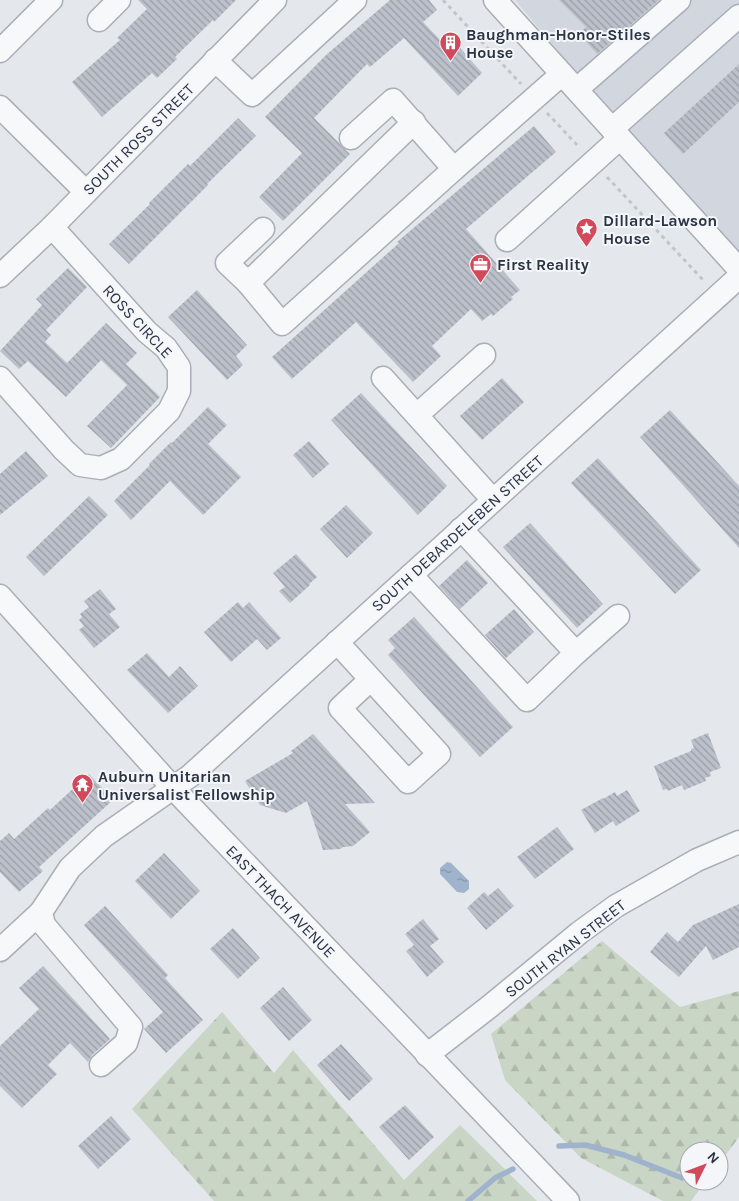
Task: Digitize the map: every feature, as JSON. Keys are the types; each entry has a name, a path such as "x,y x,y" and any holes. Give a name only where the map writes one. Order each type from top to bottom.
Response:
{"street":[{"path":"0,51 51,0"},
{"path":"99,20 119,0"},
{"name":"SOUTH ROSS STREET","path":"0,276 52,227 275,0"},
{"path":"215,60 252,95 355,0"},
{"path":"495,0 739,269"},
{"path":"263,229 227,263 248,283 282,324 534,98 570,82 680,0"},
{"path":"507,240 593,162 616,133 739,16"},
{"path":"351,138 393,100 454,169"},
{"path":"0,107 86,192"},
{"path":"248,283 414,122"},
{"name":"ROSS CIRCLE","path":"0,378 64,450 80,464 101,468 121,459 169,410 179,391 179,367 166,348 147,332 52,227"},
{"name":"SOUTH DEBARDELEBEN STREET","path":"0,950 41,912 70,868 104,836 190,776 739,277"},
{"path":"416,415 484,354"},
{"path":"383,378 493,500"},
{"path":"461,529 576,653"},
{"path":"411,575 527,700 618,616"},
{"name":"EAST THACH AVENUE","path":"0,596 174,788 568,1201"},
{"path":"337,642 371,679 439,754 408,782 340,708 371,679"},
{"name":"SOUTH RYAN STREET","path":"427,1054 489,1007 579,933 616,906 697,860 739,842"},
{"path":"41,912 44,925 131,1027 126,1043 101,1064"}],"path":[{"path":"443,0 704,281"}],"shaded area":[{"path":"515,0 739,0 739,269"}],"green space":[{"path":"602,941 680,1007 739,991 739,1137 729,1150 729,1141 679,1141 679,1191 698,1191 691,1201 663,1201 581,1158 505,1080 491,1034"},
{"path":"222,1012 274,1073 293,1050 404,1180 460,1125 537,1201 214,1201 132,1109"}],"water":[{"path":"447,862 451,863 469,881 469,889 464,893 457,892 440,874 440,868"}],"building":[{"path":"138,0 236,0 175,57 177,59 157,78 152,73 102,117 72,82 120,40 117,38 147,9"},
{"path":"390,0 429,0 437,10 423,22 444,44 458,43 482,73 458,96 404,38 370,67 367,64 314,118 350,154 283,221 259,197 302,153 265,117 326,55"},
{"path":"559,0 659,0 597,54 579,34 586,27"},
{"path":"739,64 739,102 683,154 664,133"},
{"path":"238,118 256,136 129,264 109,244 188,164 190,166"},
{"path":"534,126 556,152 466,229 520,290 511,297 513,299 493,316 491,314 482,321 471,309 432,346 441,356 413,382 356,322 292,379 272,357 399,243 397,242"},
{"path":"68,268 87,287 46,330 51,335 45,342 67,363 106,323 137,353 126,364 160,397 111,448 87,426 127,385 101,360 66,397 28,361 19,369 0,351 42,305 36,299"},
{"path":"197,290 247,345 236,356 243,365 227,380 168,317"},
{"path":"502,378 524,402 482,440 460,416"},
{"path":"361,393 447,486 418,515 331,420"},
{"path":"208,407 227,425 208,444 241,477 203,515 170,481 131,520 114,501"},
{"path":"670,410 739,486 739,548 640,437"},
{"path":"309,441 329,464 313,478 293,455"},
{"path":"26,451 48,476 0,515 0,474"},
{"path":"598,458 701,570 675,594 571,483"},
{"path":"89,496 108,515 44,576 26,557"},
{"path":"346,505 373,533 347,558 320,529"},
{"path":"530,523 603,604 577,628 503,547"},
{"path":"296,554 317,577 290,603 279,591 285,587 273,573"},
{"path":"467,560 488,583 460,609 439,586"},
{"path":"100,589 116,609 109,614 120,627 94,648 79,630 84,626 79,620 82,617 80,614 89,607 84,601"},
{"path":"238,602 243,608 249,602 281,638 267,650 257,639 231,662 204,632"},
{"path":"514,609 534,632 506,658 485,635"},
{"path":"414,617 513,727 480,757 388,655 395,648 388,640"},
{"path":"147,653 169,677 180,666 198,686 168,713 127,670"},
{"path":"708,733 721,768 710,772 711,776 705,778 706,781 684,790 682,785 668,791 667,789 663,790 654,766 691,751 694,748 691,740"},
{"path":"313,734 375,803 345,804 370,832 353,846 323,850 307,801 286,813 260,805 245,781 293,753 291,751"},
{"path":"89,774 113,800 39,867 43,871 19,892 0,872 0,841 9,833 14,839 48,808 50,810"},
{"path":"627,790 640,811 616,826 613,821 595,833 581,810 615,792 617,796"},
{"path":"557,827 574,849 535,879 517,857"},
{"path":"164,853 200,891 171,919 135,881"},
{"path":"498,888 514,906 486,930 467,908 484,892 488,896"},
{"path":"739,904 739,947 713,960 706,946 679,977 650,952 667,932 678,942 693,925"},
{"path":"105,906 168,975 165,978 203,1020 166,1053 144,1029 163,1012 84,925"},
{"path":"423,919 439,939 430,946 444,962 427,977 406,951 414,945 405,934"},
{"path":"233,928 260,958 238,979 210,949"},
{"path":"43,966 110,1039 92,1055 88,1062 70,1043 48,1065 57,1074 22,1108 0,1086 0,1046 39,1009 19,988"},
{"path":"283,987 312,1020 289,1041 260,1008"},
{"path":"341,1044 373,1079 349,1101 317,1065"},
{"path":"405,1105 434,1137 409,1160 379,1127"},
{"path":"111,1116 131,1139 98,1169 78,1146"}],"waterway":[{"path":"559,1146 585,1145 624,1155 679,1177"},
{"path":"468,1201 495,1178 513,1169"}],"place":[{"name":"Baughman-Honor-Stiles House","path":"450,62"},
{"name":"Dillard-Lawson House","path":"587,248"},
{"name":"First Reality","path":"481,283"},
{"name":"Auburn Unitarian Universalist Fellowship","path":"82,804"}]}
